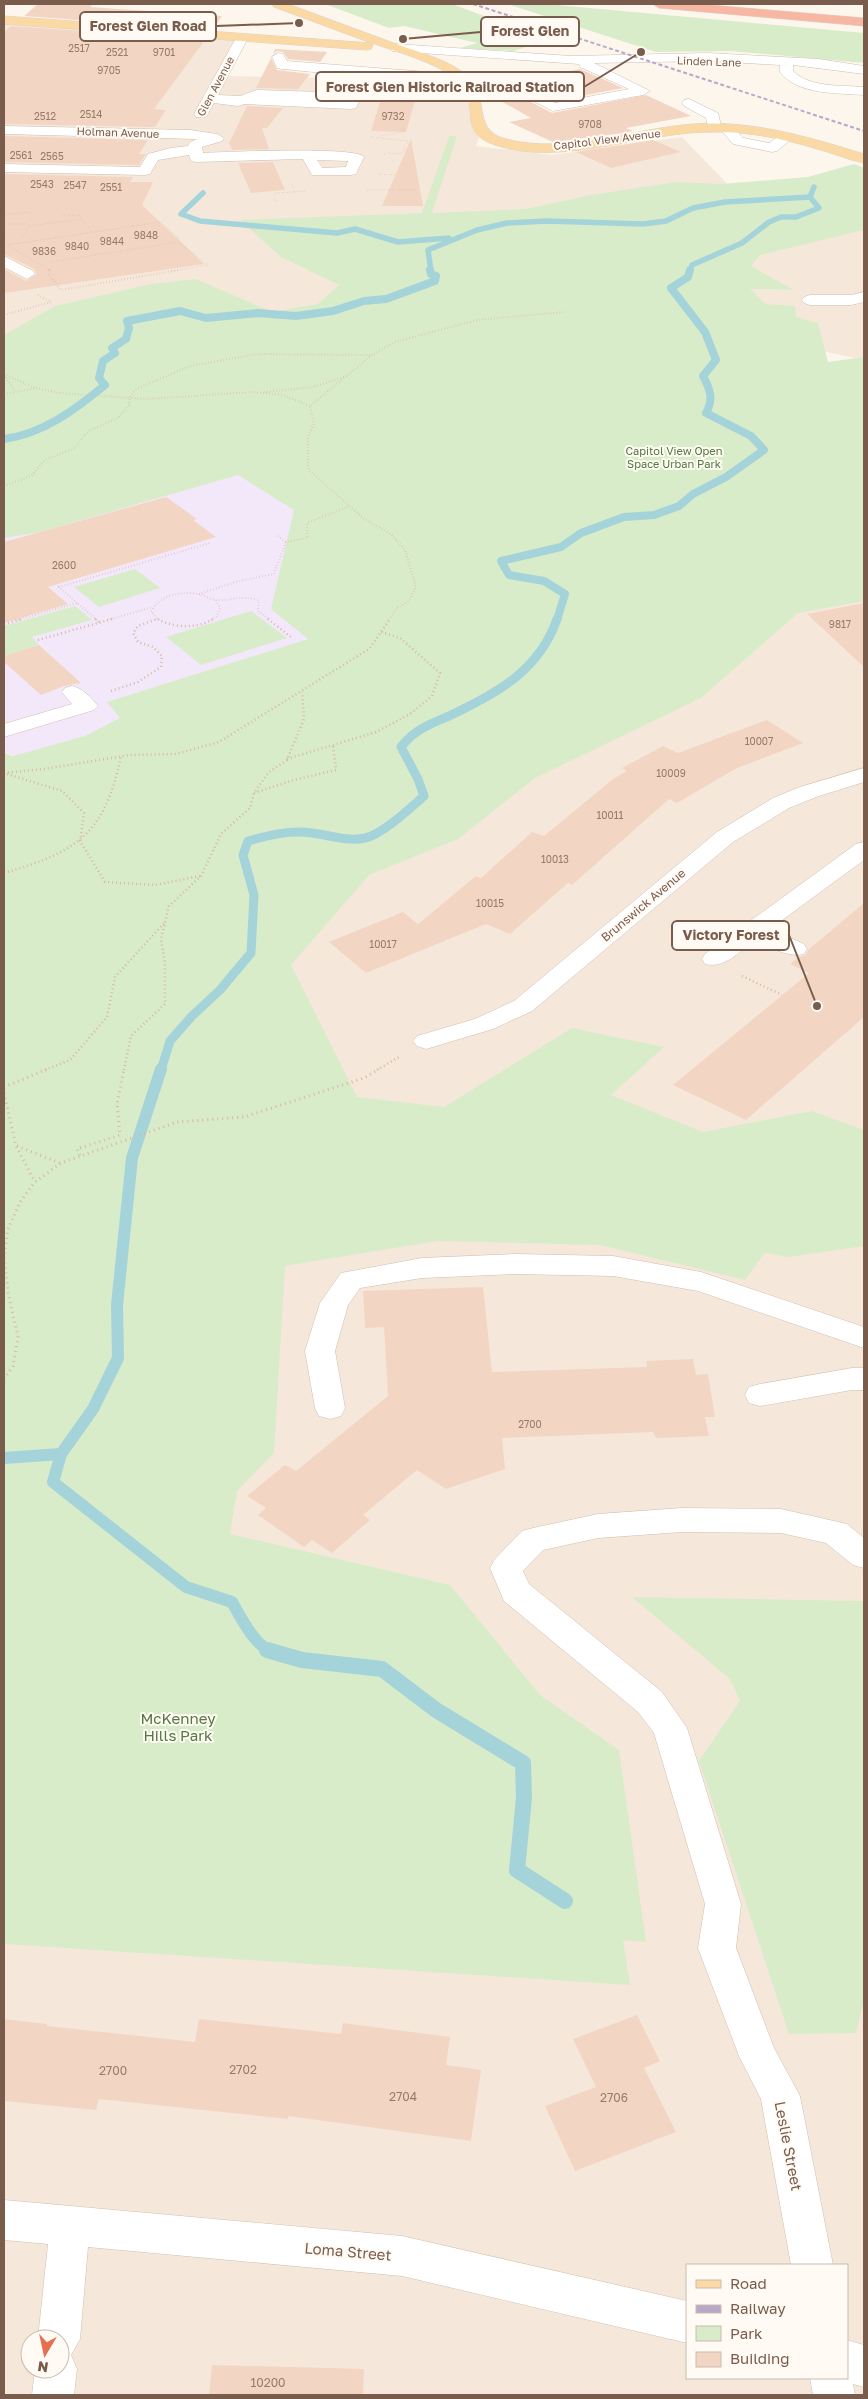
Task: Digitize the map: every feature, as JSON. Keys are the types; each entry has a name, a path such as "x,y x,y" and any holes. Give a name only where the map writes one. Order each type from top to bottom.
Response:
{"highway":[{"path":"659,4 864,22"}],"main road":[{"path":"280,4 428,61 459,75 477,86"},
{"path":"276,41 297,39 314,32 318,27 308,16"},
{"path":"4,20 295,42 347,50 396,48"},
{"name":"Capitol View Avenue","path":"477,86 476,120 481,131 485,136 499,142 516,145 565,145 677,130 720,128"},
{"path":"788,137 864,159"}],"street":[{"name":"Glen Avenue","path":"190,134 242,38"},
{"path":"295,42 274,57 282,65 427,76 459,75"},
{"path":"396,48 577,63 643,91 553,107 503,80"},
{"path":"333,68 347,50 406,66 427,76"},
{"path":"232,55 252,56"},
{"name":"Linden Lane","path":"577,63 676,60 786,64 830,70 840,68 864,70"},
{"path":"406,66 428,61"},
{"path":"477,86 577,63"},
{"path":"786,64 786,72 795,81 818,86 864,91"},
{"path":"209,99 238,102 351,105 358,86 260,84"},
{"path":"689,104 713,116 720,128 738,141 772,148 788,137"},
{"name":"Holman Avenue","path":"4,130 190,134 212,138 233,138"},
{"path":"212,138 195,145 196,158 256,154 308,155"},
{"path":"4,168 145,171 153,157 171,152 195,150"},
{"path":"4,261 27,274"},
{"path":"810,300 851,300 864,297"},
{"path":"4,731 87,706 77,696"},
{"name":"Brunswick Avenue","path":"426,1041 484,1024 523,1006 725,837 781,803 808,792 864,775"},
{"path":"714,959 755,931 864,849"},
{"path":"755,931 795,949"},
{"path":"330,1408 320,1352 334,1303 351,1280 422,1268 516,1264 612,1266 701,1282 796,1313 864,1338"},
{"path":"760,1395 864,1379"},
{"name":"Leslie Street","path":"812,2264 780,2096 758,2056 717,1948 723,1904 670,1728 650,1702 516,1592 506,1568 533,1540 598,1526 682,1520 782,1521 836,1533 864,1556"},
{"name":"Loma Street","path":"4,2220 402,2256 686,2322"},
{"path":"60,2329 70,2226"},
{"path":"848,2361 864,2366"},
{"path":"53,2395 55,2379"},
{"path":"832,2379 834,2395"}],"path":[{"path":"377,137 404,132 405,129 400,129"},
{"path":"402,154 408,141"},
{"path":"275,201 275,193 295,192"},
{"path":"4,214 32,212"},
{"path":"62,215 80,215 92,232"},
{"path":"4,224 29,224 30,226 82,218"},
{"path":"24,242 161,222 180,240 179,242 208,265 61,290 49,275 51,271"},
{"path":"17,243 30,226"},
{"path":"50,263 179,242"},
{"path":"4,315 50,302"},
{"path":"310,406 372,356 395,342 477,320 564,312"},
{"path":"4,486 32,476 45,460 75,448 88,431 118,418 129,405 130,397 136,389 190,366 247,355 372,356"},
{"path":"4,374 36,388 59,393 147,399 313,387 348,375"},
{"path":"4,374 16,392"},
{"path":"4,394 36,388"},
{"path":"254,392 283,395 310,406"},
{"path":"4,773 121,756 176,754 218,742 286,702 368,649 397,608 408,602 416,587 405,550 392,535 363,518 308,469 308,436 314,424 310,406"},
{"path":"278,536 286,542 307,538 306,523 350,506"},
{"path":"216,600 221,610 211,621 201,624 179,626 157,619 151,612 157,602 175,594 198,594 239,581 274,574 286,542"},
{"path":"100,623 59,587 210,543"},
{"path":"198,594 216,600 250,596 259,601 258,611 291,637"},
{"path":"4,624 77,603"},
{"path":"38,640 153,607"},
{"path":"77,696 140,681 153,675 161,667 162,656 154,647 141,644 134,639 133,633 138,626 157,619"},
{"path":"80,1155 77,1149 120,1135 117,1104 131,1036 165,1004 165,963 161,939 169,906 201,876 221,834 250,808 254,793 270,772 287,760 376,732 410,714 432,696 440,673 400,638 381,632"},
{"path":"287,760 304,719 302,691"},
{"path":"254,793 294,780 336,770 333,746"},
{"path":"4,874 38,863 80,841 97,821 117,776 121,756"},
{"path":"4,773 62,791 84,813 80,841 105,882 156,885 201,876"},
{"path":"4,1087 70,1060 107,1017 115,977 165,921"},
{"path":"736,973 782,995"},
{"path":"4,1379 13,1366 18,1337 8,1294 4,1256 8,1229 20,1202 34,1182 60,1163 177,1122 244,1117 364,1078 378,1070"},
{"path":"4,1093 16,1146 34,1182"},
{"path":"16,1146 60,1163"}],"shaded area":[{"path":"4,22 242,38 220,76 465,80 481,131 476,146 551,155 682,137 735,192 392,297 4,368"},
{"path":"864,220 864,357 854,358 792,344 618,286 793,290 709,243"},
{"path":"4,368 733,615 242,813 4,753"},
{"path":"864,590 864,2395 4,2395 4,1886 190,1549 317,1137 199,933 733,615"}],"green space":[{"path":"325,4 452,4 549,40 513,51 460,48 477,43 404,26 389,28"},
{"path":"507,4 546,4 864,33 864,63 730,51 656,52"},
{"path":"449,136 457,136 432,213 525,209 591,195 676,182 722,184 808,177 854,164 864,168 864,230 760,255 751,266 794,290 750,289 765,304 795,306 796,317 818,323 828,362 864,357 864,601 798,613 701,698 535,778 458,839 369,875 291,965 357,1097 444,1107 572,1028 664,1047 611,1095 703,1132 812,1111 864,1130 864,1246 789,1257 765,1253 745,1280 600,1245 437,1241 285,1266 274,1453 237,1491 230,1534 450,1585 540,1695 619,1750 646,1942 623,1940 630,1985 4,1944 4,753 13,756 85,736 120,718 107,702 308,639 271,609 294,510 238,475 40,532 4,538 4,335 55,306 151,284 196,279 272,312 318,304 339,285 281,257 240,220 422,213"},
{"path":"135,569 160,588 99,607 74,587"},
{"path":"75,606 92,620 32,637 39,645 4,656 4,626"},
{"path":"251,611 287,638 201,665 166,637"},
{"path":"632,1597 864,1601 864,2000 856,2033 789,2034 699,1761 740,1701 730,1679"}],"building":[{"path":"38,4 94,4 90,7 222,16 213,30 24,16"},
{"path":"11,26 205,40 154,109 166,110 155,127 4,124 4,32"},
{"path":"275,49 327,52 320,62 288,59 283,52 277,51 273,54"},
{"path":"271,58 277,70 310,74 298,89 256,88"},
{"path":"580,69 623,88 555,101 521,83 528,79"},
{"path":"502,87 552,113 646,95 691,116 626,128 633,131 623,133 553,142 509,122 531,118 483,91"},
{"path":"384,89 418,90 406,132 371,131"},
{"path":"247,106 283,108 267,128 262,128 269,149 232,150 229,143"},
{"path":"4,136 148,140 139,154 146,154 139,165 4,162"},
{"path":"411,139 423,206 382,206"},
{"path":"653,140 681,152 611,168 576,152"},
{"path":"273,162 285,190 251,193 238,163"},
{"path":"4,174 133,177 130,182 153,182 142,205 204,264 4,293 4,269 26,281 37,274 34,269 4,254"},
{"path":"166,497 197,519 193,520 216,537 48,587 68,604 4,623 4,542"},
{"path":"864,603 864,667 807,614"},
{"path":"39,645 81,683 64,686 41,695 4,662 4,656"},
{"path":"767,720 803,743 737,768 677,803 669,799 572,885 568,883 510,934 486,924 366,973 329,942 403,912 418,924 476,876 481,878 532,832 544,836 613,779 627,771 622,768 663,746 678,753"},
{"path":"864,903 864,1017 746,1120 673,1085 809,973 790,964 799,957 806,955 809,949"},
{"path":"483,1287 492,1372 647,1367 646,1361 693,1359 696,1375 708,1374 715,1417 705,1417 709,1436 656,1438 653,1432 502,1438 505,1469 446,1489 417,1470 363,1515 370,1520 332,1553 312,1540 304,1547 258,1515 266,1508 247,1496 285,1465 296,1471 388,1396 384,1327 365,1328 363,1291"},
{"path":"637,2015 660,2061 644,2068 676,2132 575,2171 545,2106 596,2087 573,2039"},
{"path":"4,2019 47,2024 47,2026 195,2042 199,2019 341,2034 343,2023 450,2037 446,2065 481,2070 471,2141 288,2116 288,2119 99,2099 96,2110 4,2101"},
{"path":"212,2365 364,2369 363,2395 209,2395"}],"waterway":[{"path":"810,197 814,187"},
{"path":"203,193 181,214 200,221 337,233 355,229 398,242 449,238"},
{"path":"431,271 428,250 477,230 507,223 546,221 643,224 666,221 693,208 725,202 810,197"},
{"path":"690,271 692,265 742,243 769,222 781,217 796,217 819,208 810,197"},
{"path":"4,439 32,432 45,426 71,411 105,385 99,378 103,361 115,353 112,348 126,339 129,328 127,321 180,311 206,318 258,313 296,316 333,311 364,301 386,299 435,281 436,276 431,274 430,270"},
{"path":"557,620 565,594 544,581 509,575 501,561 561,547 581,533 624,517 654,515 679,506 693,494 726,477 764,450 751,436 706,413 710,403 710,394 703,376 716,360 705,332 671,288 688,277 690,270"},
{"path":"161,1070 170,1041 192,1016 220,990 251,953 254,895 243,855 248,841 296,832 345,839 359,839 372,836 388,826 424,796 418,779 401,747 411,736 423,728 483,699 514,679 539,653 557,619"},
{"path":"61,1454 93,1409 118,1358 117,1305 132,1158 161,1069"},
{"path":"4,1458 61,1454"},
{"path":"61,1454 53,1482 186,1587 232,1602 254,1637 271,1651"},
{"path":"267,1650 302,1660 382,1669 436,1710 523,1763 524,1798 517,1870 565,1901"}],"railway":[{"path":"473,4 864,131"}],"place":[{"name":"Forest Glen Road","path":"299,23"},
{"name":"Forest Glen","path":"403,39"},
{"name":"Forest Glen Historic Railroad Station","path":"641,52"},
{"name":"Victory Forest","path":"817,1006"}],"park label":[{"name":"Capitol View Open Space Urban Park","path":"674,456"},
{"name":"McKenney Hills Park","path":"178,1726"}]}
